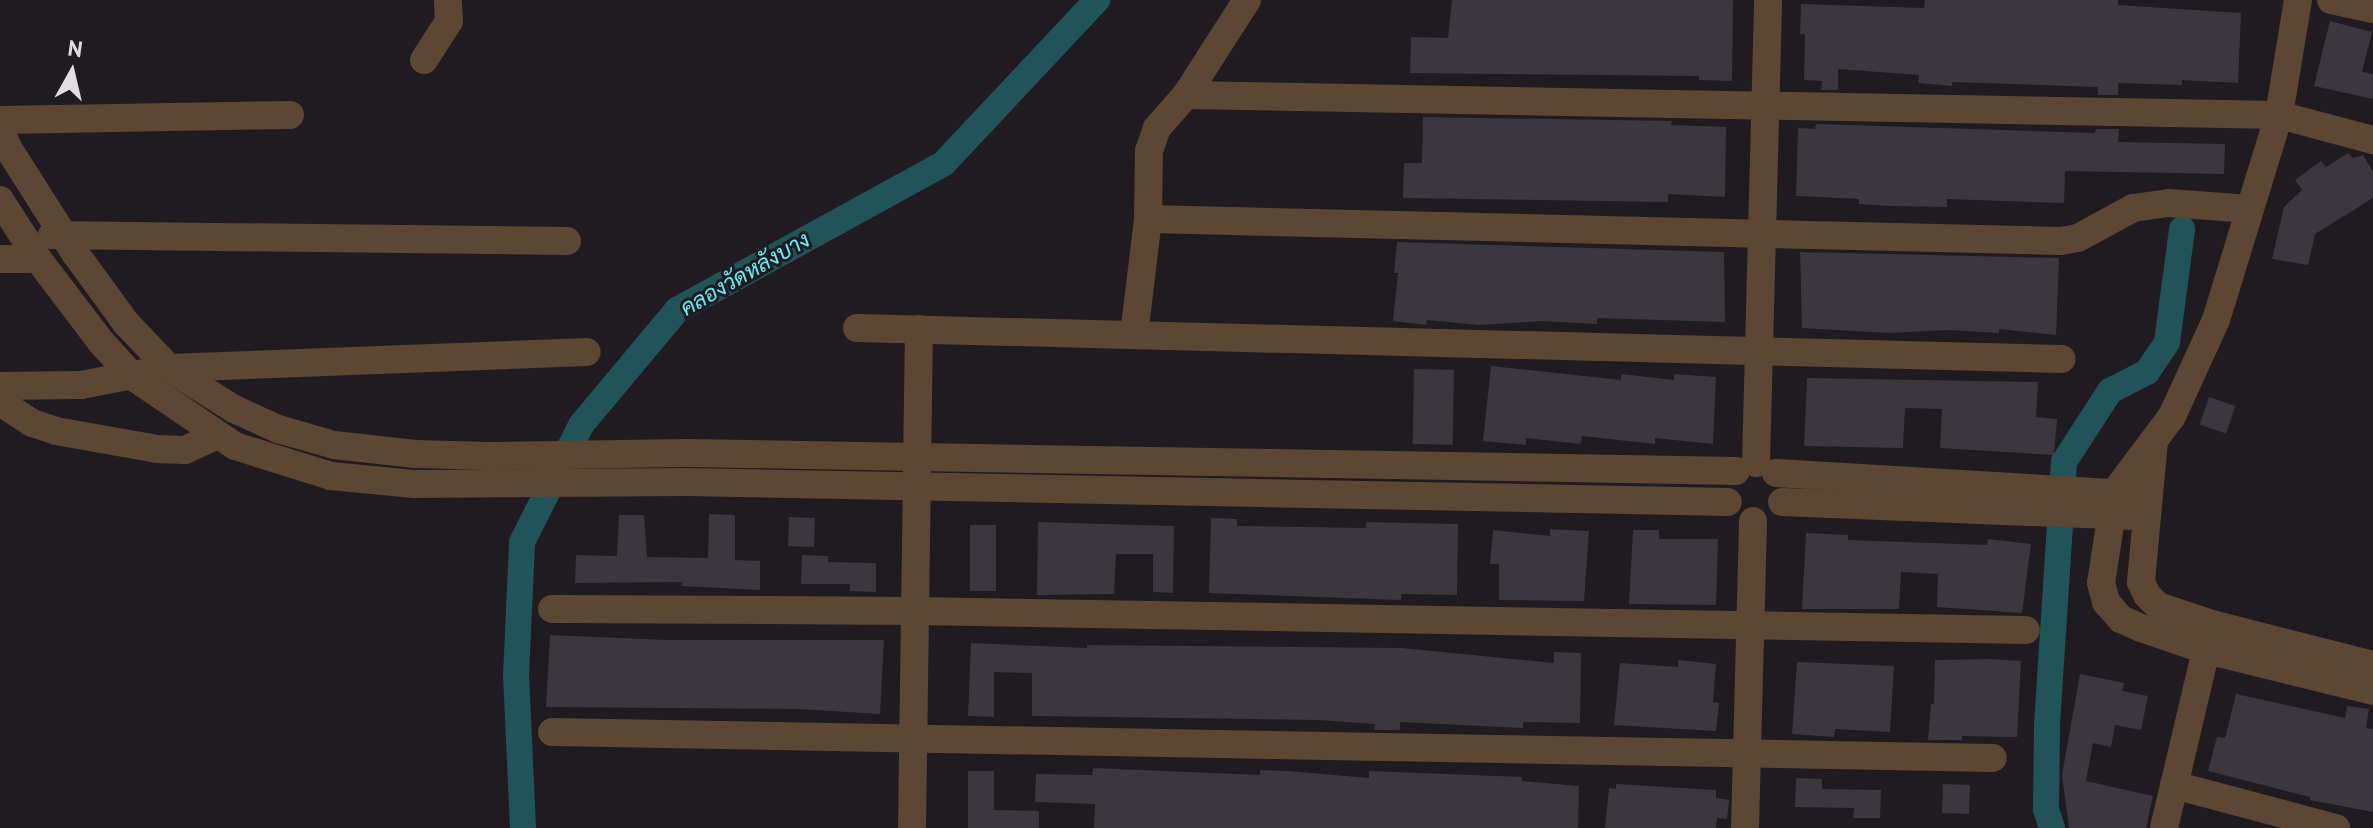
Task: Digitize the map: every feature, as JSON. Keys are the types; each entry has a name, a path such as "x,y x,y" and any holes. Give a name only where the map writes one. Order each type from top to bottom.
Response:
{"street":[{"path":"424,60 449,21 448,0"},
{"path":"1134,335 1148,219 1149,151 1157,128 1186,95 1247,0"},
{"path":"1756,469 1768,0"},
{"path":"2298,0 2279,115 2216,320 2172,416 2113,503 2101,583 2106,602 2121,619 2141,628 2373,665"},
{"path":"2331,0 2373,9"},
{"path":"1186,95 2279,115 2373,140"},
{"path":"0,120 290,115"},
{"path":"0,129 8,148 126,323 169,368 234,409 278,429 334,445 416,454 490,469 687,482 1728,502"},
{"path":"0,200 30,248 101,342 132,376 235,446 278,462 331,476 414,484 490,469 686,453 1756,469 2150,507"},
{"path":"1148,219 2061,241 2078,238 2133,208 2169,203 2250,209"},
{"path":"0,259 64,234 567,241"},
{"path":"857,328 2062,359"},
{"path":"912,828 919,329"},
{"path":"0,386 81,385 169,368 587,352"},
{"path":"0,402 32,423 56,431 157,449 185,450 217,435"},
{"path":"2154,441 2141,582 2147,595 2158,606 2209,637 2373,691"},
{"path":"414,484 416,454"},
{"path":"722,454 724,483"},
{"path":"1325,464 1328,494"},
{"path":"1756,469 1783,487 1782,502 1771,516 1753,521 1738,515 1728,502 1727,485 1756,469"},
{"path":"1782,502 2033,498"},
{"path":"1745,828 1753,521"},
{"path":"552,609 915,611 2026,630"},
{"path":"2164,828 2209,637"},
{"path":"552,732 1993,758"},
{"path":"2174,785 2336,828"}],"building":[{"path":"1452,0 1733,0 1732,81 1699,80 1699,76 1410,73 1411,37 1448,38"},
{"path":"1925,0 2118,0 2118,5 2241,13 2238,83 2182,80 2182,85 2118,83 2118,95 2098,95 2098,87 1952,82 1952,86 1918,83 1919,75 1838,69 1838,90 1821,90 1822,81 1804,80 1805,34 1800,34 1801,4 1924,8"},
{"path":"2330,21 2372,32 2362,72 2373,74 2373,99 2314,86"},
{"path":"1423,117 1672,121 1671,125 1726,127 1725,197 1668,194 1668,202 1403,198 1404,163 1422,163"},
{"path":"1816,124 2095,133 2096,129 2119,129 2118,142 2225,144 2224,174 2065,171 2064,203 1947,199 1947,207 1890,206 1859,204 1859,199 1796,196 1798,128 1815,129"},
{"path":"2348,153 2353,158 2363,155 2373,172 2373,198 2315,234 2308,265 2272,259 2284,207 2302,190 2295,180 2321,161 2326,167"},
{"path":"1397,242 1724,252 1725,322 1597,318 1597,324 1542,321 1480,325 1427,320 1426,325 1393,321 1398,273 1394,273"},
{"path":"1800,252 2059,258 2056,335 1999,329 1999,333 1948,330 1889,333 1802,328"},
{"path":"1491,366 1621,380 1621,374 1674,380 1674,374 1716,377 1713,444 1655,438 1655,444 1582,436 1581,444 1526,438 1526,445 1483,441"},
{"path":"1414,369 1454,370 1453,445 1413,444"},
{"path":"1807,378 2038,382 2036,417 2057,419 2054,455 1940,448 1942,409 1905,408 1903,448 1804,446"},
{"path":"2209,397 2235,406 2226,434 2200,424"},
{"path":"709,514 735,515 735,560 760,561 760,590 682,586 682,582 575,583 576,555 617,556 619,515 644,515 647,557 708,558"},
{"path":"789,517 815,518 814,547 788,546"},
{"path":"1211,518 1237,519 1237,526 1366,528 1366,522 1458,524 1457,595 1401,594 1401,600 1209,593"},
{"path":"1038,522 1174,526 1173,593 1153,592 1153,554 1116,554 1114,594 1037,595"},
{"path":"970,525 996,525 996,591 970,591"},
{"path":"1550,529 1589,531 1584,601 1499,600 1499,564 1490,564 1493,530 1550,536"},
{"path":"1633,530 1659,530 1659,539 1718,539 1716,605 1629,604"},
{"path":"1806,533 1848,535 1848,540 1987,545 1988,539 2031,544 2022,613 1937,607 1938,574 1901,572 1899,609 1802,609"},
{"path":"802,555 828,556 828,562 876,563 876,592 850,591 850,584 801,584"},
{"path":"550,635 666,640 884,640 880,714 799,709 546,707"},
{"path":"971,643 1087,648 1087,645 1401,648 1554,663 1554,652 1581,653 1580,723 1523,722 1523,728 1400,722 1400,730 1374,730 1375,724 1318,720 1032,716 1032,673 994,672 994,717 968,716"},
{"path":"1678,660 1716,664 1713,702 1719,703 1716,731 1614,725 1620,663 1678,667"},
{"path":"1935,660 2021,661 2017,737 1962,736 1962,740 1928,740 1931,704 1934,704"},
{"path":"1797,662 1894,666 1890,732 1835,729 1834,737 1792,734"},
{"path":"2080,674 2124,683 2122,691 2148,696 2141,730 2115,725 2111,747 2093,743 2086,781 2153,796 2146,828 2069,828 2062,775"},
{"path":"2236,694 2345,718 2347,706 2369,709 2366,728 2373,729 2373,812 2310,800 2310,797 2208,771 2217,737 2225,738"},
{"path":"1093,768 1260,775 1260,770 1369,778 1369,771 1522,777 1522,781 1579,786 1578,828 1094,828 1095,804 1035,802 1036,774 1092,775"},
{"path":"968,771 994,771 994,810 1039,811 1039,828 968,828"},
{"path":"1796,778 1822,779 1822,789 1881,790 1880,818 1853,818 1854,808 1795,807"},
{"path":"1616,784 1716,790 1716,798 1729,800 1727,819 1717,818 1716,828 1605,828 1609,788 1616,789"},
{"path":"1943,784 1970,785 1969,814 1942,813"}],"waterway":[{"name":"คลองวัดหลังบาง","path":"523,828 516,676 522,542 581,425 677,310 944,163 1097,0"},
{"path":"2052,828 2046,809 2047,725 2064,462 2110,391 2147,372 2167,342 2182,229"}]}
